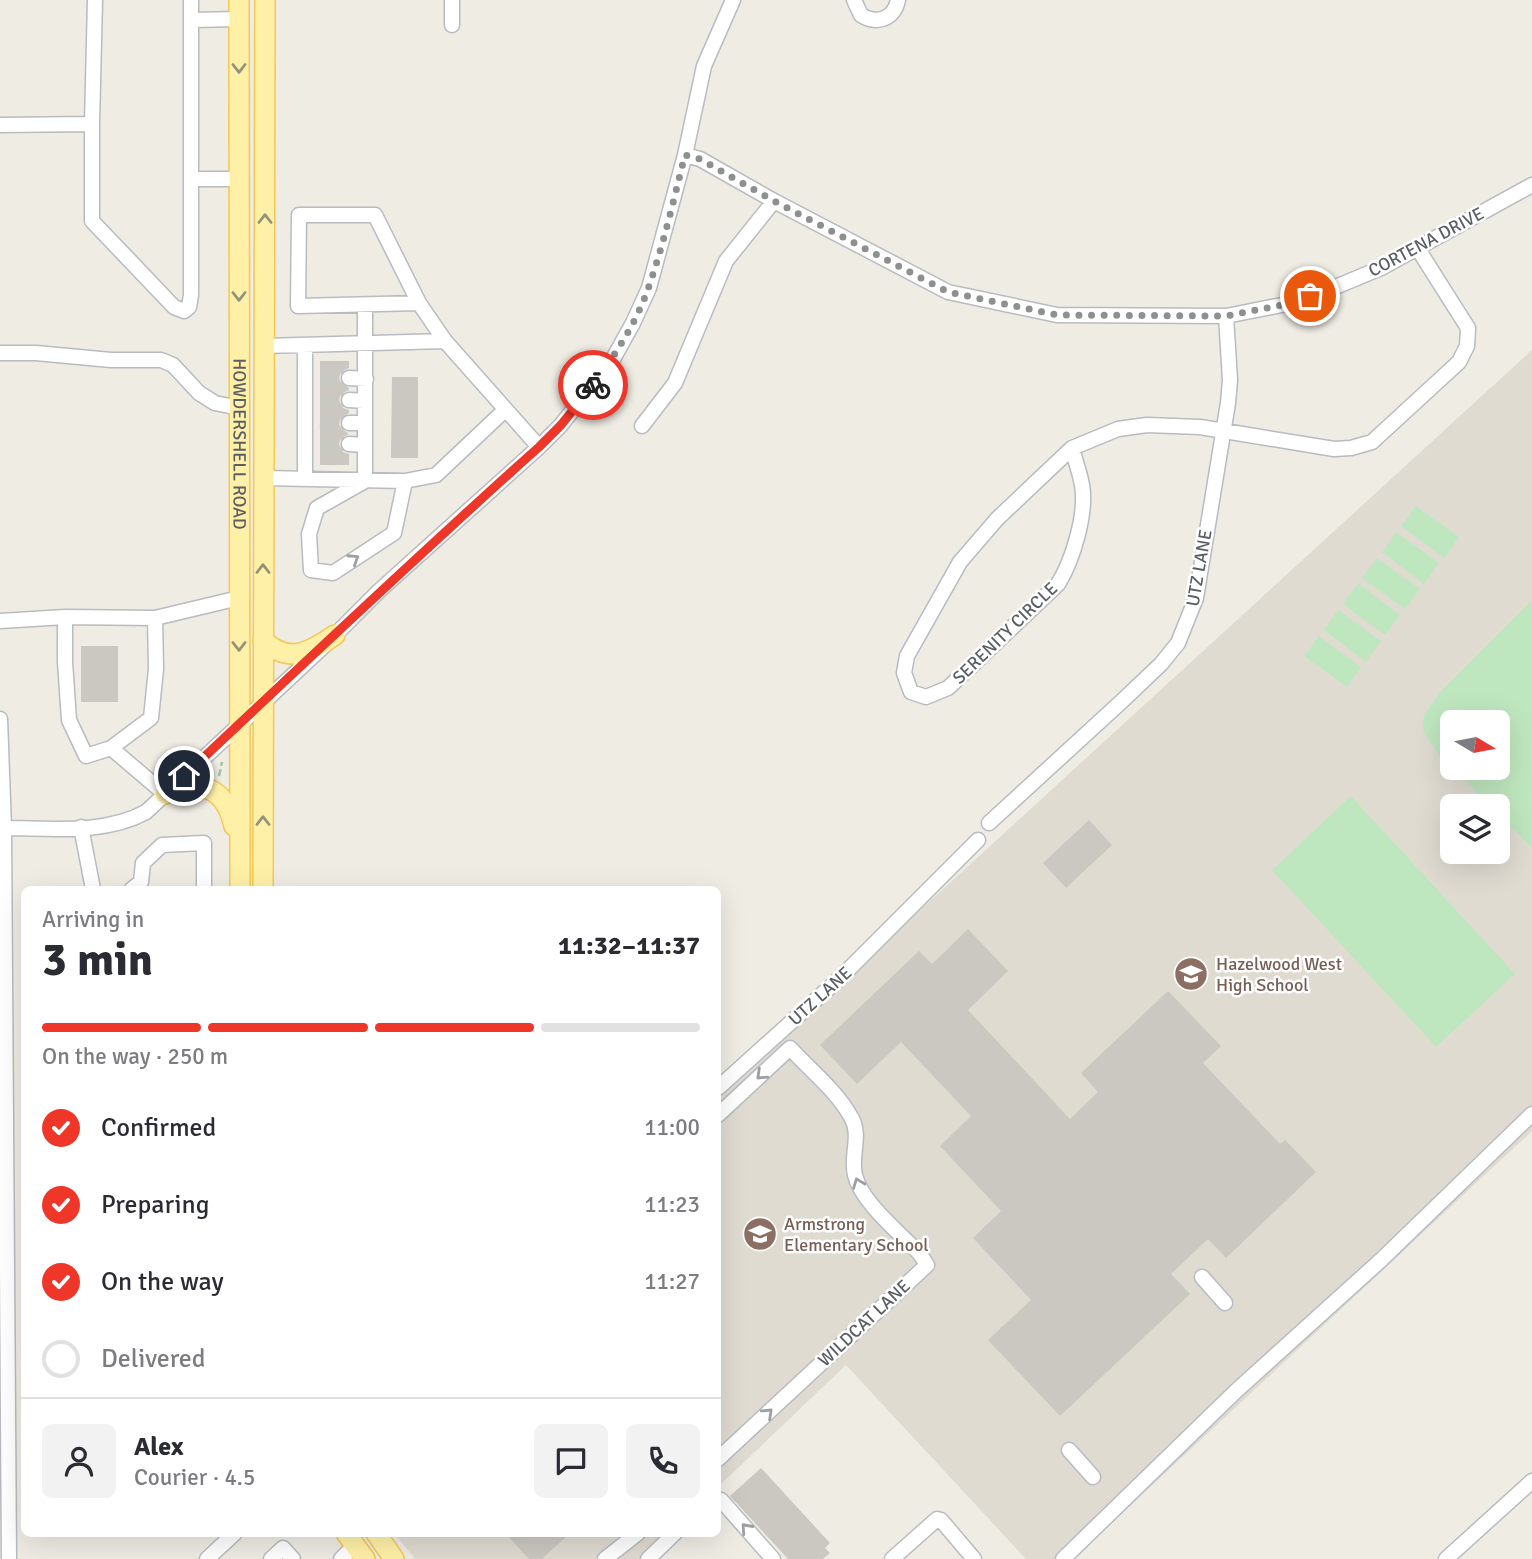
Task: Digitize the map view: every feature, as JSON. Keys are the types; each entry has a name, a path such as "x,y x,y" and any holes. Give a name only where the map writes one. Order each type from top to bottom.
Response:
{"main road":[{"name":"HOWDERSHELL ROAD","path":"263,886 265,0"},
{"name":"HOWDERSHELL ROAD","path":"239,10 240,886"},
{"path":"263,640 283,653 301,654 313,650 335,635"},
{"path":"165,794 184,786 209,788 217,793 227,805 239,850"},
{"path":"379,1537 394,1559"}],"street":[{"path":"95,0 92,221 174,307 184,311 189,307 191,295 191,0"},
{"path":"452,0 452,25"},
{"path":"4,828 111,825 131,820 146,812 379,591 561,425 613,359 633,323 653,275 685,155 704,66 733,0"},
{"path":"854,0 861,15 875,21 889,16 898,0"},
{"path":"191,20 239,10"},
{"path":"0,125 92,124"},
{"name":"CORTENA DRIVE","path":"685,155 700,159 948,292 1057,315 1226,316 1287,304 1381,268 1532,185"},
{"path":"191,179 239,179"},
{"path":"642,426 675,383 726,261 774,201"},
{"path":"419,303 298,306 299,215 375,215 419,303 445,341 539,447"},
{"name":"SERENITY CIRCLE","path":"1072,448 1082,486 1082,508 1074,552 1069,567 1058,584 948,688 926,698 911,692 905,673 907,656 960,562 1044,472 1072,448 1118,429 1147,425 1200,427 1334,449 1372,442 1459,362 1468,346 1468,328 1419,249"},
{"path":"365,305 365,481"},
{"name":"UTZ LANE","path":"989,823 1161,664 1178,643 1196,598 1223,431 1230,380 1226,316"},
{"path":"264,346 445,341"},
{"path":"305,345 313,377 313,444 305,479"},
{"path":"0,353 111,360 162,360 173,365 199,393 215,403 239,408"},
{"path":"349,378 366,379"},
{"path":"349,400 365,401"},
{"path":"264,478 405,481 436,475 505,410"},
{"path":"349,423 365,423"},
{"path":"349,444 365,445"},
{"path":"365,481 317,508 309,534 311,570 333,573 394,533 405,481"},
{"path":"0,621 65,617 155,618 239,598"},
{"path":"65,617 69,720 86,756 111,748 151,718 156,669 155,618"},
{"path":"0,719 4,828 9,1559"},
{"path":"111,748 165,794"},
{"path":"81,827 92,886"},
{"name":"UTZ LANE","path":"721,1085 840,978 978,840"},
{"path":"197,843 197,886"},
{"path":"136,886 141,882 143,863 162,845 197,843 204,843 204,886"},
{"name":"WILDCAT LANE","path":"721,1112 790,1048 853,1119 857,1134 854,1174 862,1194 920,1254 927,1265 721,1457"},
{"path":"1063,1559 1227,1400 1381,1259 1532,1114"},
{"path":"1202,1277 1225,1303"},
{"path":"1069,1450 1093,1477"},
{"path":"1446,1559 1532,1481"},
{"path":"721,1500 773,1559"},
{"path":"892,1559 937,1518 942,1520 974,1559"},
{"path":"207,1559 231,1537"},
{"path":"605,1559 633,1537"},
{"path":"648,1559 671,1537"},
{"path":"220,1547 231,1559"},
{"path":"271,1559 283,1548 293,1559"}],"path":[{"path":"218,779 222,759"}],"shaded area":[{"name":"Hazelwood West High School","path":"1532,350 1532,1131 1073,1559 1026,1559 846,1365 721,1484 721,1092"},
{"path":"397,1537 665,1537 642,1559 415,1559"}],"green space":[{"path":"1416,506 1459,537 1444,558 1401,526"},
{"path":"1396,532 1439,563 1424,584 1382,552"},
{"path":"1377,558 1420,589 1405,609 1362,578"},
{"path":"1358,583 1400,615 1385,635 1343,604"},
{"path":"1532,600 1532,848 1510,826 1510,794 1478,794 1465,780 1510,780 1510,710 1440,710 1440,756 1423,731 1424,715 1441,691"},
{"path":"1338,610 1381,641 1366,662 1324,630"},
{"path":"1319,636 1361,667 1347,687 1304,656"},
{"path":"1351,796 1515,974 1436,1047 1272,870"}],"building":[{"path":"320,361 349,361 349,368 341,372 339,378 349,390 341,394 339,400 349,413 341,418 339,424 349,434 341,438 339,444 343,452 349,454 349,465 320,465"},
{"path":"392,377 418,377 418,458 391,458"},
{"path":"81,646 118,646 118,702 81,702"},
{"path":"1089,820 1112,845 1066,888 1043,863"},
{"path":"968,929 1008,971 968,1010 1070,1119 1098,1092 1081,1073 1168,991 1221,1046 1203,1063 1280,1144 1285,1140 1316,1172 1226,1258 1208,1239 1171,1274 1190,1294 1060,1416 988,1340 1031,1300 973,1238 1001,1211 940,1146 971,1116 901,1042 857,1084 820,1045 919,951 932,964"},
{"path":"761,1468 830,1543 825,1548 830,1553 823,1559 788,1559 730,1496"},
{"path":"509,1537 566,1537 542,1559 529,1559"}],"tunnel":[{"path":"320,378 349,378"},
{"path":"320,400 349,400"},
{"path":"320,422 349,423"},
{"path":"320,444 349,444"}],"way so far":[{"path":"593,385 613,359 649,288 685,155 700,159 948,292 1057,315 1226,316 1287,304 1310,296"}],"place":[{"name":"Hazelwood West High School","path":"1191,974"},
{"name":"Armstrong Elementary School","path":"760,1234"}],"route":[{"path":"184,776 326,645 379,591 539,447 561,425 593,385"}]}
